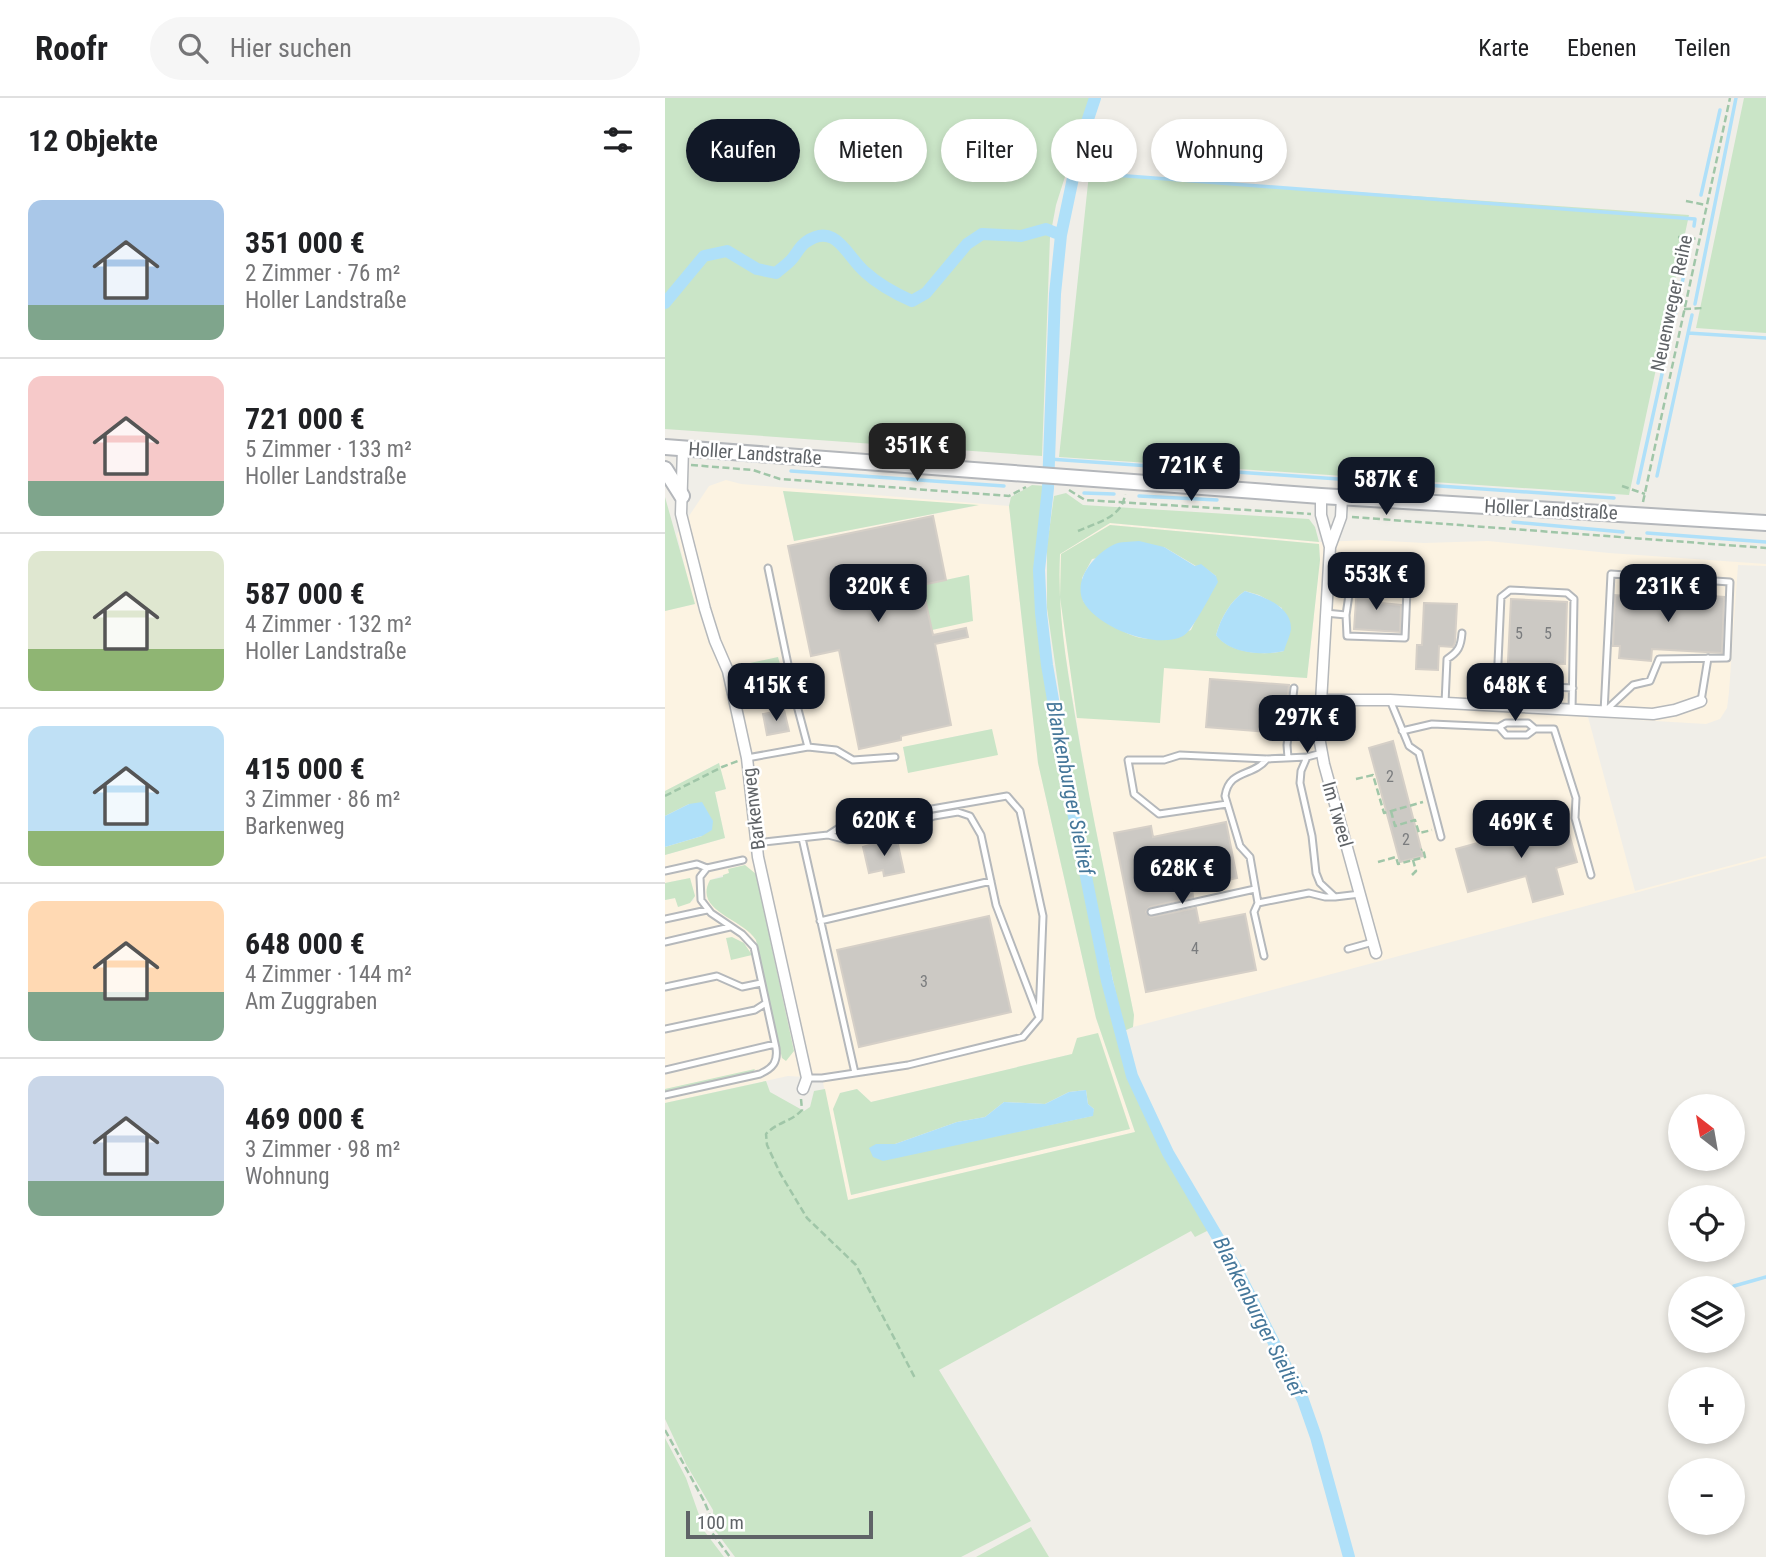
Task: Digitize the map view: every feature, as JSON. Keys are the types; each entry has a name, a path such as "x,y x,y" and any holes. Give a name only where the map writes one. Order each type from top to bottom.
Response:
{"main road":[{"name":"Holler Landstraße","path":"665,447 1065,482 1766,523"},
{"path":"665,469 681,496"}],"street":[{"name":"Barkenweg","path":"683,448 681,514 705,609 728,671 747,758 756,843 807,1078"},
{"name":"Im Tweel","path":"1321,496 1321,515 1330,547"},
{"name":"Im Tweel","path":"1342,497 1341,517 1330,547 1319,737 1374,948"},
{"path":"1321,699 1390,700 1653,714 1701,701"},
{"path":"803,1089 807,1078"}],"lane":[{"path":"768,568 808,747"},
{"path":"1364,574 1394,575 1407,589 1405,638 1347,636 1346,615 1351,581 1364,574"},
{"path":"1611,574 1730,582 1727,658 1659,659 1650,681 1633,685 1604,712 1611,574"},
{"path":"1496,706 1501,597 1510,590 1567,593 1574,599 1572,710"},
{"path":"1325,612 1346,615"},
{"path":"1445,703 1447,659 1458,652 1462,644 1462,633"},
{"path":"1701,701 1709,658"},
{"path":"1497,684 1573,688"},
{"path":"1288,758 1287,745 1294,688"},
{"path":"1390,700 1409,747 1419,753 1441,837"},
{"path":"1402,730 1432,724 1499,727 1506,723 1528,723 1535,729"},
{"path":"1499,727 1506,735 1527,735 1535,729 1554,729 1576,798 1575,818 1591,875"},
{"path":"747,758 808,747 836,750 853,760 895,757"},
{"path":"1227,804 1159,814 1135,794 1128,760 1164,760 1180,755 1267,759 1307,757 1322,753"},
{"path":"1307,757 1301,771 1300,783 1312,836 1316,873 1320,883 1335,897"},
{"path":"1264,956 1254,912 1258,903 1250,857 1240,846 1227,804 1226,790 1233,779 1261,768 1267,759"},
{"path":"807,1078 908,1065 1023,1037 1039,1018 1042,916 1020,811 1007,796 845,824 828,835"},
{"path":"756,843 828,835 847,841 908,826 934,816 958,812 970,816 981,835 996,905 1039,1018"},
{"path":"802,838 855,1073"},
{"path":"665,871 697,864 708,868 743,860"},
{"path":"665,1095 760,1074 775,1064 777,1053 752,944 707,910 703,904 699,890 700,877 708,868"},
{"path":"820,921 991,881"},
{"path":"1151,912 1255,889"},
{"path":"1258,903 1309,893 1325,897 1360,894"},
{"path":"665,919 707,910"},
{"path":"665,942 731,927"},
{"path":"1348,949 1374,948"},
{"path":"665,987 717,976 742,987 761,983"},
{"path":"665,1029 755,1010 765,1003"},
{"path":"665,1070 775,1044"}],"path":[{"name":"Neuenweger Reihe","path":"1641,514 1730,98"},
{"path":"1686,201 1706,205"},
{"path":"1678,237 1699,239"},
{"path":"1684,309 1704,308"},
{"path":"682,464 753,470 781,480 1009,496 1032,478"},
{"path":"1065,482 1085,500 1321,515"},
{"path":"1622,486 1645,494"},
{"path":"1078,531 1114,515 1124,502"},
{"path":"1341,517 1766,548"},
{"path":"665,796 722,767 747,758"},
{"path":"1356,779 1373,775 1384,813 1431,800"},
{"path":"1391,811 1395,826 1415,820 1419,833 1438,828"},
{"path":"1378,862 1397,857 1398,864 1425,857 1423,849 1421,850"},
{"path":"1412,875 1416,870 1413,860"},
{"path":"803,1089 801,1110 795,1118 774,1126 766,1134 767,1145 807,1218 856,1265 915,1378"},
{"path":"665,1430 704,1501 710,1515 710,1530 730,1557"}],"shaded area":[{"path":"726,480 741,484 1009,506 1038,763 1096,1018 1135,1132 848,1200 822,1078 788,1076 665,1103 665,1092 755,1070 665,1089 665,900 676,898 678,906 693,901 695,896 690,878 665,883 665,855 725,838 715,792 726,789 719,763 665,791 665,611 694,604 677,534 709,486","holes":["783,492 975,506 794,541","969,575 932,630 922,585","992,729 908,773 903,747","729,873 756,874 782,1060 756,940 747,929 720,912 710,880","1072,1054 1130,1129 852,1195 840,1093 857,1089 871,1102"]},
{"path":"1110,523 1319,542 1488,541 1766,564 1738,565 1729,692 1727,708 1720,719 1706,724 1588,717 1635,891 1766,858 1133,1027 1134,1015 1089,797 1066,658 1058,597 1060,554","holes":["1110,525 1319,544 1320,560 1307,678 1164,668 1077,718 1060,597"]}],"green space":[{"path":"665,98 1090,98 1083,119 1051,119 1051,182 1063,182 1050,237 1042,456 665,429"},
{"path":"1744,98 1766,98 1766,333 1696,328"},
{"path":"1137,177 1151,178 1151,182 1206,182 1689,215 1629,495 1059,457 1088,182 1137,182"},
{"path":"1032,485 1046,486 1036,571 1041,639 1064,783 1127,1075 1163,1151 1209,1230 1195,1237 1191,1231 939,1370 1031,1521 961,1557 735,1557 714,1529 713,1510 686,1464 665,1419 665,1103 766,1081 770,1092 804,1111 810,1107 814,1091 825,1089 848,1200 1135,1132 1096,1018 1038,763 1009,506 1011,497"},
{"path":"783,491 979,505 794,541"},
{"path":"1066,493 1083,505 1309,519 1315,527 1319,542 1110,523 1060,554 1062,622 1071,688 1091,804 1134,1015 1133,1027 1124,1031 1076,809 1047,608 1047,546 1054,496"},
{"path":"665,497 695,604 665,611"},
{"path":"1110,525 1319,544 1320,560 1307,678 1164,668 1160,723 1077,718 1060,597 1061,554","holes":["1164,547 1196,566 1201,565 1216,576 1191,630 1157,639 1132,635 1109,622 1083,601 1082,578 1092,559","1245,591 1259,595 1282,608 1284,651 1247,652 1230,646 1216,635 1227,610"]},
{"path":"969,575 973,621 932,630 922,585"},
{"path":"778,657 782,671 772,674 778,702 757,706 750,663"},
{"path":"992,729 998,755 908,773 903,747"},
{"path":"719,763 726,789 715,792 725,838 665,855 665,847 702,836 689,804 665,816 665,791"},
{"path":"745,865 756,874 794,1051 786,1061 782,1058 756,940 713,907 708,899 710,880 723,877 729,873 728,869"},
{"path":"690,878 695,896 690,903 678,907 675,898 665,900 665,883"},
{"path":"732,937 744,943 752,955 731,960 726,938"},
{"path":"1098,1033 1130,1129 851,1195 833,1109 840,1093 857,1089 871,1102 1072,1054 1077,1038","holes":["1086,1090 1088,1104 1094,1109 1092,1116 883,1160 876,1144 895,1144 957,1122 985,1117 1004,1102 1045,1104 1069,1092"]},
{"path":"755,1069 753,1072 665,1092 665,1089"},
{"path":"665,1438 686,1478 705,1532 724,1557 665,1557"},
{"path":"1031,1527 1049,1557 976,1557"}],"water":[{"path":"1139,541 1164,547 1195,566 1201,564 1216,576 1218,582 1196,620 1183,636 1172,640 1158,640 1128,634 1101,620 1083,601 1083,576 1099,554 1122,542"},
{"path":"1245,591 1275,603 1287,614 1291,629 1284,651 1266,653 1238,650 1216,635 1227,610"},
{"path":"702,802 713,821 712,830 702,836 665,847 665,816 689,804"},
{"path":"1086,1090 1088,1104 1094,1109 1093,1116 883,1161 873,1157 869,1148 876,1144 895,1144 957,1122 985,1117 1004,1102 1045,1104 1069,1092"}],"building":[{"path":"933,516 946,580 922,585 933,635 966,628 968,637 935,644 951,725 859,749 839,650 811,656 788,546"},
{"path":"1357,587 1382,588 1381,603 1401,605 1400,632 1354,629"},
{"path":"1654,592 1724,597 1722,653 1652,649 1651,661 1619,658 1620,646 1613,646 1615,595 1654,598"},
{"path":"1511,599 1567,602 1565,664 1508,662"},
{"path":"1424,603 1457,604 1455,642 1453,647 1439,646 1438,670 1416,669 1417,645 1422,645"},
{"path":"1210,679 1289,685 1283,733 1206,727"},
{"path":"784,710 789,731 767,735 763,714"},
{"path":"1393,741 1423,856 1400,862 1369,748"},
{"path":"1565,819 1577,862 1556,868 1563,894 1533,902 1526,876 1468,892 1456,849"},
{"path":"1226,822 1237,878 1192,888 1193,897 1150,907 1146,912 1151,917 1196,908 1199,923 1245,914 1256,970 1146,992 1114,833 1151,826 1153,837"},
{"path":"885,840 897,840 904,872 884,876 883,870 869,873 863,847"},
{"path":"989,916 1011,1012 859,1047 837,950"}],"waterway":[{"name":"Blankenburger Sieltief","path":"1095,98 1081,140 1061,235 1055,294 1048,488 1039,570 1047,665 1069,792 1107,981 1132,1076 1168,1153 1237,1270 1303,1400 1349,1557"},
{"path":"1695,304 1736,98"},
{"path":"1701,195 1720,110"},
{"path":"1137,177 1695,219 1694,226"},
{"path":"665,303 704,256 727,251 757,269 776,273 806,242 816,237 833,238 876,281 912,301 926,293 967,244 982,234 1021,236 1046,229 1061,235"},
{"path":"1638,483 1690,247"},
{"path":"1657,476 1692,315"},
{"path":"1688,333 1766,338"},
{"path":"1049,459 1614,498"},
{"path":"791,471 1004,486"},
{"path":"1084,493 1114,494"},
{"path":"1139,496 1217,500"},
{"path":"1513,522 1623,532"},
{"path":"1647,533 1766,542"},
{"path":"1745,1283 1766,1277"}]}
